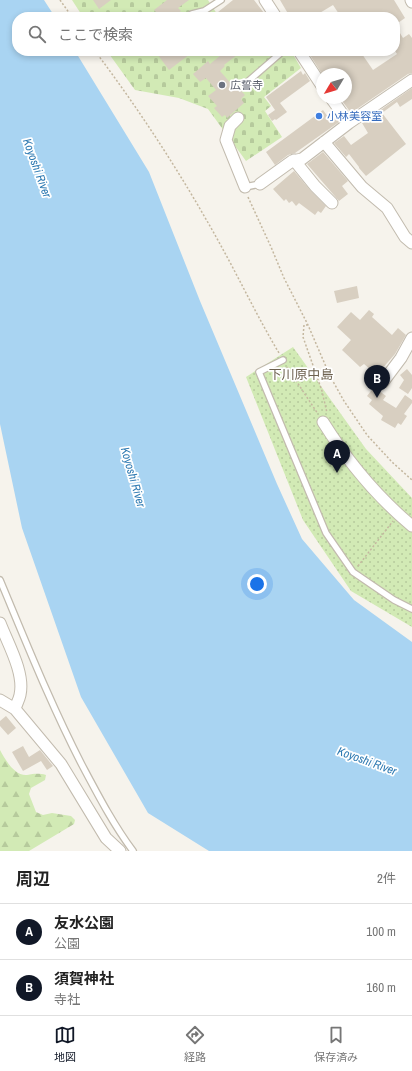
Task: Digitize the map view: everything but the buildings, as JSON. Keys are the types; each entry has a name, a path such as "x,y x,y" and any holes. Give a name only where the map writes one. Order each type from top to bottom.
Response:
{"street":[{"path":"265,0 273,12"},
{"path":"302,56 316,77"},
{"path":"260,184 294,160 302,158 349,123 412,80"},
{"path":"335,104 349,123"},
{"path":"238,118 230,126 226,140 245,187"},
{"path":"324,142 362,187 387,208 405,237 412,242"},
{"path":"294,160 315,186 332,202"},
{"path":"383,382 401,358 412,338"},
{"path":"323,422 336,444 353,466 390,508 412,526"},
{"path":"0,623 19,672 21,683 20,695 14,710"},
{"path":"0,700 14,710 61,764 106,838 120,851"}],"lane":[{"path":"204,12 221,0"},
{"path":"245,84 277,56"},
{"path":"245,187 260,184"},
{"path":"283,360 259,372 326,533 353,572 394,600 412,609"},
{"path":"0,580 34,664 67,735 100,800 120,833 134,851"}],"path":[{"path":"60,0 68,12"},
{"path":"99,56 131,98 176,169 220,243 283,360 323,422 328,419 326,406 303,337 304,325 308,325"},
{"path":"245,187 252,208 272,247 284,278 308,325 330,376 348,407 367,435 392,462 412,480"},
{"path":"353,572 398,514"}],"green space":[{"path":"72,0 208,0 216,12 80,12"},
{"path":"111,56 294,56 301,68 264,97 271,106 265,111 282,137 246,161 208,109 179,98 135,90"},
{"path":"293,347 366,449 412,498 412,627 351,591 303,520 246,377"},
{"path":"0,750 10,766 18,773 22,775 46,775 45,780 31,788 29,794 36,812 43,815 52,813 71,816 75,820 74,824 29,851 0,851"}],"water":[{"name":"Koyoshi River","path":"0,0 44,0 52,12 12,12 12,56 78,56 149,172 200,301 277,484 302,539 354,600 412,642 412,851 209,851 148,813 81,697 22,528 0,424"}],"place":[{"name":"広誓寺","path":"222,85"},
{"name":"小林美容室","path":"319,116"},
{"name":"須賀神社","path":"377,398"},
{"name":"友水公園","path":"337,473"}],"district":[{"name":"下川原中島","path":"301,374"}]}
